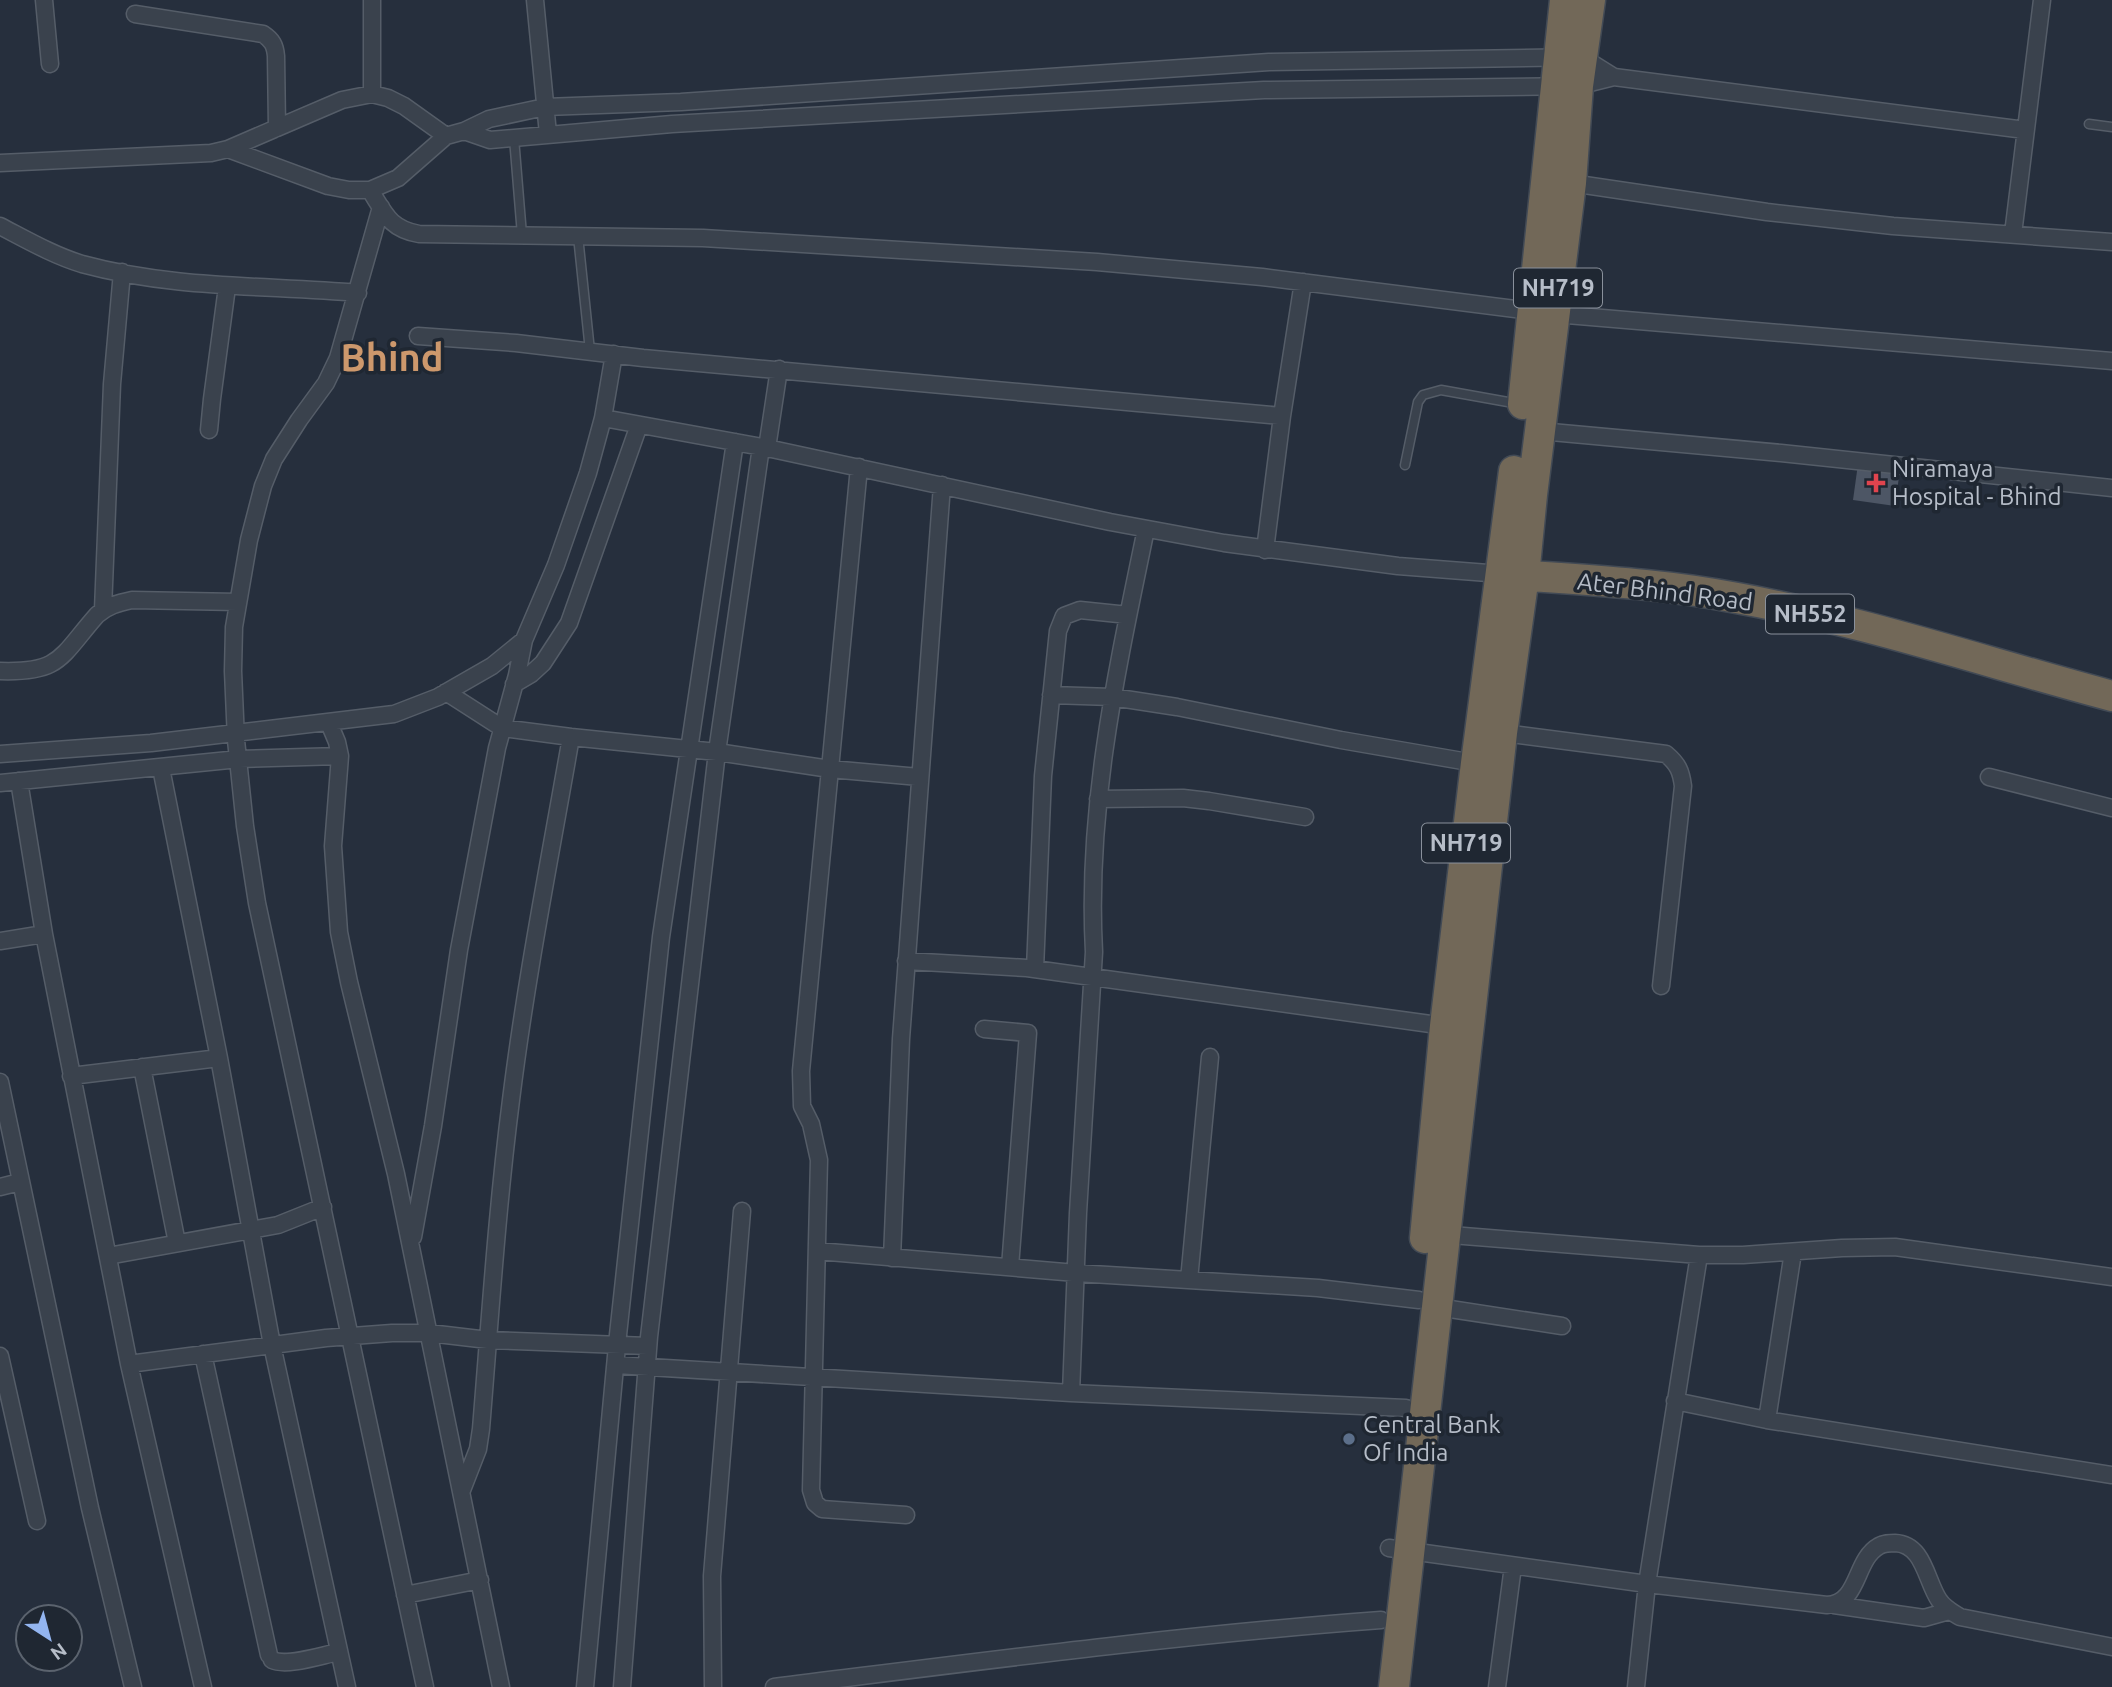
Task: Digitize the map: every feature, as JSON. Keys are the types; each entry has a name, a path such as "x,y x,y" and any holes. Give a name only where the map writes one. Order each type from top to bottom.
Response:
{"highway":[{"name":"NH719","path":"1373,1687 1381,1620 1399,1550 1491,731 1535,414 1570,57 1565,0"},
{"name":"NH719","path":"1570,57 1590,0"},
{"name":"NH719","path":"1544,313 1571,183 1567,87"},
{"name":"Ater Bhind Road","path":"1513,575 1737,597 1908,639 2112,696"},
{"name":"NH719","path":"1436,1233 1445,1026 1487,765"},
{"name":"NH719","path":"1394,1687 1406,1408 1428,1304"}],"street":[{"path":"44,0 50,64"},
{"path":"372,0 372,94"},
{"path":"535,0 548,134"},
{"path":"2013,234 2042,0"},
{"path":"135,14 263,34 270,39 275,45 276,56 277,128"},
{"path":"228,149 328,186 370,191 398,178 446,136 489,119 545,107 681,102 1269,62 1570,57 1614,77 2025,131"},
{"path":"464,131 490,141 672,124 1264,90 1567,87 1614,77"},
{"path":"0,163 190,155 228,149 342,100 372,94 404,106 446,136"},
{"path":"1571,183 1767,212 1893,226 2112,242"},
{"path":"370,191 394,225 419,234 667,237 1097,262 1303,282 1544,313 2112,361"},
{"path":"380,207 338,358 326,383 274,459 254,514 234,628 233,671 245,826 257,903 425,1687"},
{"path":"0,226 50,252 82,264 180,283 358,293"},
{"path":"103,610 111,384 122,272"},
{"path":"1265,550 1303,282"},
{"path":"209,430 227,287"},
{"path":"418,336 1282,416"},
{"path":"516,680 531,674 543,663 569,623 589,516 622,422 620,355"},
{"path":"622,1687 648,1346 717,752 764,448 779,369"},
{"path":"1535,414 1781,453 2112,488"},
{"path":"622,422 859,467 1146,529 1265,550 1398,566 1513,575"},
{"path":"411,1246 488,789 522,647 556,565 589,516 588,473 622,422"},
{"path":"585,1687 660,937 734,442"},
{"path":"859,467 800,1089 802,1106 811,1124 819,1160 811,1490 815,1503 822,1509 906,1515"},
{"path":"892,1258 906,961 942,485"},
{"path":"1071,1393 1093,977 1092,909 1101,761 1146,529"},
{"path":"0,671 26,672 54,663 103,610 119,602 238,602"},
{"path":"1035,969 1043,776 1058,631 1064,616 1080,610 1128,615"},
{"path":"0,754 116,757 334,738 413,708 446,692 522,647"},
{"path":"446,692 502,728 717,752 830,769 919,777"},
{"path":"1051,695 1112,697 1177,707 1341,740 1487,765"},
{"path":"1491,731 1666,754 1676,763 1681,771 1683,786 1661,986"},
{"path":"462,1490 478,1449 481,1429 511,1097 571,737"},
{"path":"0,783 19,781 116,757 161,768 237,745 334,738"},
{"path":"334,738 333,846 339,932 396,1174 501,1687"},
{"path":"161,768 219,1058 272,1345 347,1687"},
{"path":"1989,777 2112,808"},
{"path":"19,781 44,934 107,1256 203,1687"},
{"path":"1098,799 1209,801 1305,817"},
{"path":"0,941 44,934"},
{"path":"906,961 1035,969 1445,1026"},
{"path":"984,1030 1028,1033 1010,1267"},
{"path":"1189,1280 1210,1057"},
{"path":"71,1076 219,1058"},
{"path":"142,1067 177,1242"},
{"path":"0,1082 90,1508 133,1687"},
{"path":"0,1188 20,1182"},
{"path":"107,1256 278,1225 323,1207"},
{"path":"713,1687 712,1576 742,1211"},
{"path":"1436,1233 1699,1255 1895,1247 2112,1277"},
{"path":"817,1251 1076,1273 1318,1288 1562,1326"},
{"path":"1767,1420 1793,1252"},
{"path":"1636,1687 1647,1584 1699,1255"},
{"path":"129,1364 351,1336 429,1333 488,1340 648,1346"},
{"path":"203,1354 270,1658 277,1662 288,1662 339,1652"},
{"path":"0,1356 37,1521"},
{"path":"616,1365 1071,1393 1406,1408"},
{"path":"1675,1401 1767,1420 2112,1475"},
{"path":"1833,1605 1847,1597 1869,1554 1883,1544 1893,1542 1908,1546 1917,1555 1940,1602 1960,1617 2112,1647"},
{"path":"1399,1550 1924,1618 1949,1611"},
{"path":"1497,1687 1513,1566"},
{"path":"405,1595 480,1580"},
{"path":"774,1687 1134,1643 1283,1627 1381,1620"}],"lane":[{"path":"2090,124 2112,127"},
{"path":"514,138 523,235"},
{"path":"578,236 590,351"},
{"path":"1405,465 1418,402 1423,396 1441,390 1535,414"}],"building":[{"path":"1858,464 1900,469 1895,506 1853,500"}],"place":[{"name":"Niramaya Hospital - Bhind","path":"1876,483"},
{"name":"Central Bank Of India","path":"1349,1439"}],"district":[{"name":"Bhind","path":"392,358"}]}
